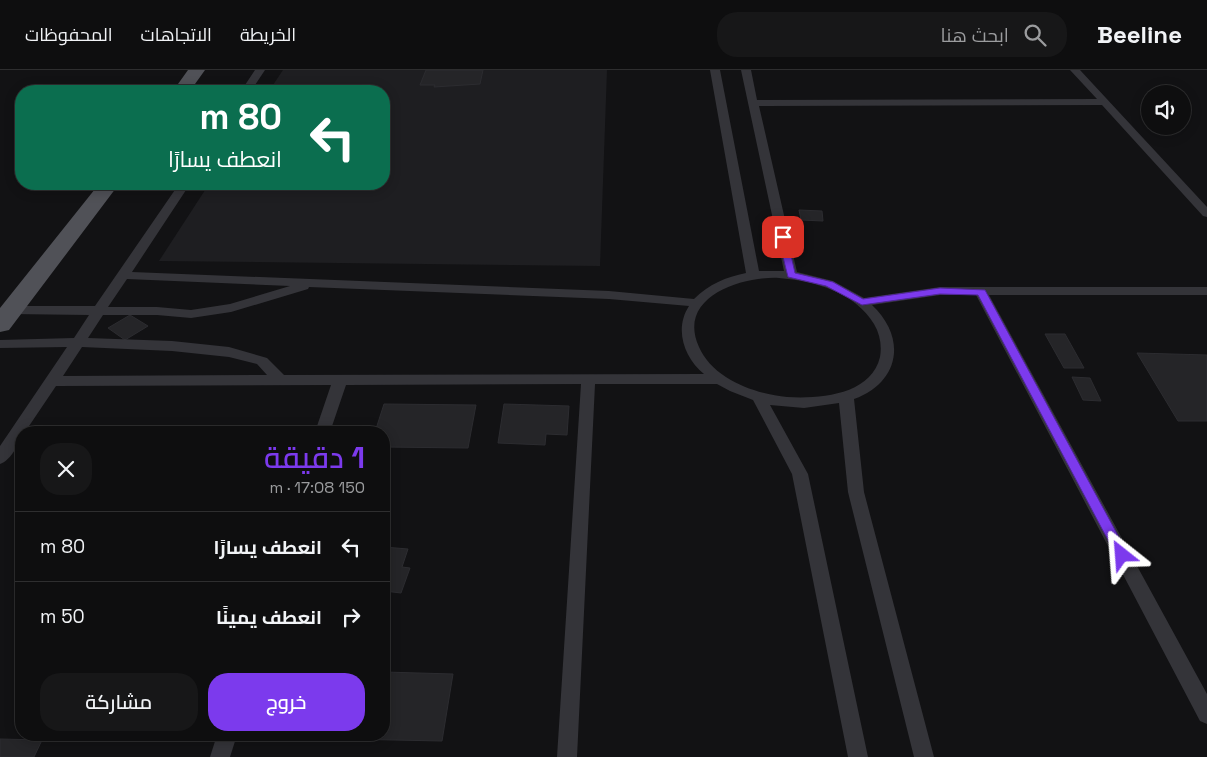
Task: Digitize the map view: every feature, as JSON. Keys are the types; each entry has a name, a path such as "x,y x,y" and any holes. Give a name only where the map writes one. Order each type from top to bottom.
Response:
{"main road":[{"path":"186,85 197,70"},
{"path":"6,317 104,190"}],"lane":[{"path":"250,85 260,70"},
{"path":"715,70 753,275"},
{"path":"746,70 791,275"},
{"path":"1075,70 1207,214"},
{"path":"754,103 1105,102"},
{"path":"21,426 180,190"},
{"path":"123,275 609,295 696,303"},
{"path":"753,275 791,275 829,284 862,302 874,313 883,326 888,339 888,353 884,366 876,378 863,388 846,396 826,401 782,402 759,397 738,389 720,379 705,367 695,354 689,341 687,327 696,303 707,293 720,285 753,275"},
{"path":"6,317 98,312 191,314 232,308 314,283"},
{"path":"862,302 940,291 1207,291"},
{"path":"981,292 1207,714"},
{"path":"0,344 78,342 172,346 229,352 262,361 280,380"},
{"path":"51,381 720,379"},
{"path":"325,426 340,380"},
{"path":"567,757 588,380"},
{"path":"846,396 856,492 924,757"},
{"path":"759,397 800,474 858,757"},
{"path":"0,458 15,435"},
{"path":"220,757 225,741"}],"shaded area":[{"path":"283,70 607,70 600,266 159,261 205,190 390,190 390,85 273,85"}],"building":[{"path":"426,70 483,70 480,84 434,87 435,85 420,85"},
{"path":"799,210 822,211 823,221 801,220"},
{"path":"130,315 148,326 125,340 108,328"},
{"path":"1045,334 1065,334 1084,368 1064,368"},
{"path":"1137,353 1207,355 1207,421 1178,421"},
{"path":"1072,377 1090,378 1101,401 1083,400"},
{"path":"384,404 476,405 468,448 390,447 390,426 377,426"},
{"path":"504,404 569,406 567,435 546,434 545,445 498,443"},
{"path":"390,548 408,549 402,567 410,568 401,593 390,592"},
{"path":"390,672 453,674 442,741 390,740"},
{"path":"0,739 42,741 34,757 0,757"}],"route":[{"path":"783,237 791,275 829,284 862,302 940,291 981,292 1122,555"}]}
